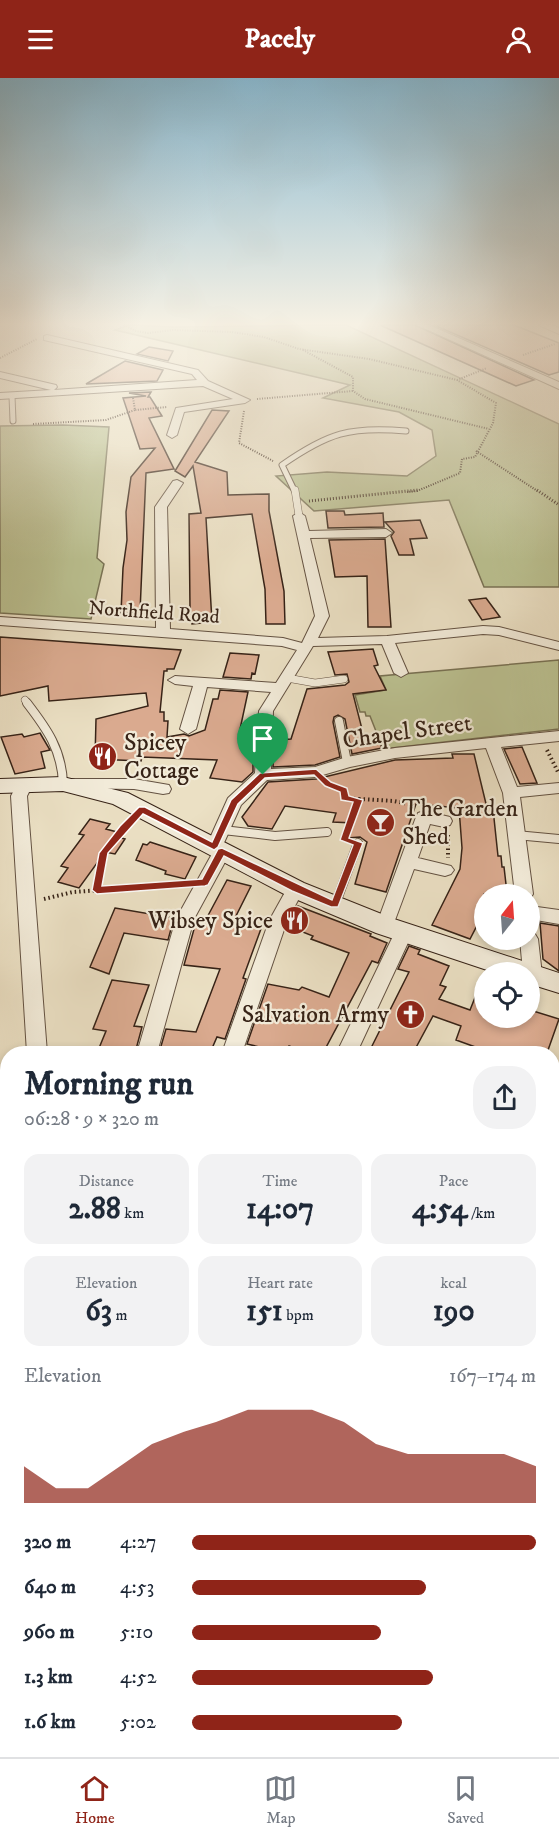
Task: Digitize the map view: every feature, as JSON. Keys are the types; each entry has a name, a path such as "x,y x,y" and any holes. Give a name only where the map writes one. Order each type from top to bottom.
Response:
{"main road":[{"path":"0,786 63,784 120,798 142,810 219,843 295,889 395,929 493,962"},
{"path":"540,977 559,983"}],"street":[{"path":"172,435 180,410 225,403"},
{"path":"163,633 161,507 177,483"},
{"path":"149,1046 185,919 205,882 234,802 263,775 266,711 307,645 322,616 298,509"},
{"path":"303,535 386,533"},
{"name":"Northfield Road","path":"0,621 307,645 491,630 559,646"},
{"path":"387,640 401,673"},
{"path":"175,680 284,683"},
{"path":"188,729 201,682"},
{"name":"Chapel Street","path":"263,775 316,772 347,762 395,753 559,736"},
{"path":"492,744 511,793 523,884"},
{"path":"63,784 134,783 163,789"},
{"path":"25,784 19,796 36,1046"},
{"path":"511,793 559,788"},
{"path":"350,1046 395,929 408,862 424,817 444,821"},
{"path":"408,862 446,870"},
{"path":"234,1046 278,921 295,889"},
{"path":"540,914 559,917"}],"lane":[{"path":"13,403 14,421"},
{"path":"298,509 294,487 282,465 313,443 338,432 377,428 406,431"},
{"path":"284,683 315,683 344,679"},
{"path":"25,700 51,734 63,761 63,784"},
{"path":"339,721 347,762"},
{"path":"219,843 245,835 306,835 327,832"},
{"path":"516,835 559,839"},
{"path":"334,905 358,843"}],"path":[{"path":"134,403 135,410"},
{"path":"245,403 239,443 282,465"},
{"path":"382,403 489,429"},
{"path":"298,509 417,491 460,473 462,459 475,457 476,451 493,423 496,403"},
{"path":"33,424 106,420 135,410 186,406 190,409"},
{"path":"476,451 559,505"},
{"path":"541,738 559,774"},
{"path":"316,772 328,784 344,790 344,798 359,800 344,840 358,843"},
{"path":"97,890 104,853 123,828 142,810"},
{"path":"444,821 450,843 446,870"},
{"path":"26,904 73,892 205,882"}],"green space":[{"path":"352,403 515,403 559,424 559,587 484,587 449,500 314,511 276,476 327,472 407,476 436,456 432,430 399,412"},
{"path":"0,426 109,427 97,558 104,564 91,619 0,613"},
{"path":"559,660 559,729 383,749 370,716 366,716 365,712 360,712 355,695 386,690 380,676"}],"building":[{"path":"125,403 154,403 162,416 149,418 174,469 146,473 140,612 121,613 127,540 126,512 131,477 155,448 140,449"},
{"path":"212,410 229,411 195,462 227,472 228,495 269,494 269,511 284,591 285,624 266,624 265,589 252,514 206,518 212,622 192,624 189,514 201,513 193,466 185,477 175,471"},
{"path":"326,511 344,511 345,515 383,513 384,527 328,528"},
{"path":"420,520 427,538 410,539 414,555 399,555 391,536 394,532 385,522"},
{"path":"385,539 391,627 368,627 367,576 335,577 329,540"},
{"path":"486,598 500,617 482,620 469,600"},
{"path":"0,637 181,650 174,669 164,671 160,712 164,712 164,721 168,721 167,737 184,734 189,736 205,730 213,699 218,699 220,690 248,692 239,734 253,734 253,772 242,782 210,778 217,760 142,757 141,761 95,759 96,719 148,706 146,693 49,701 48,686 0,696"},
{"path":"373,649 378,665 374,666 386,690 353,694 364,737 376,735 382,748 352,754 345,719 338,715 334,717 333,722 340,757 315,765 273,767 274,740 291,739 307,689 345,685 349,682 347,674 335,675 328,652"},
{"path":"230,653 259,655 255,674 252,673 251,679 223,677"},
{"path":"40,733 50,750 41,752 45,768 15,774 1,737 22,734 24,737"},
{"path":"522,747 537,783 520,784 504,749"},
{"path":"452,754 474,754 487,808 493,809 498,856 501,856 506,884 474,884 474,931 470,939 432,925 460,869 462,848 459,808 416,804 386,892 355,884 367,842 360,837 347,838 353,823 333,822 336,813 285,806 272,829 248,826 242,817 268,782 316,779 395,760 453,758"},
{"path":"90,819 110,824 106,829 117,832 114,836 125,839 115,854 105,852 79,888 58,882 68,868 61,866 84,835 79,834"},
{"path":"150,842 196,857 185,879 165,874 166,871 136,860 143,844 147,845"},
{"path":"227,880 251,886 234,920 262,926 243,978 246,979 225,1039 217,1037 213,1046 161,1046 166,1029 196,1032 220,969 184,965 196,922 204,923"},
{"path":"298,906 371,934 370,936 387,943 378,963 372,961 327,1046 247,1044 268,984 299,990 302,987 329,997 349,953 311,939 313,936 288,926"},
{"path":"115,908 174,918 168,940 124,933 109,974 90,967"},
{"path":"540,923 559,926 559,971 543,959"},
{"name":"Salvation Army","path":"409,946 420,950 418,954 449,966 440,985 446,987 439,999 470,1010 474,1000 474,1028 540,1028 540,1013 559,1019 549,1046 473,1046 456,1040 461,1026 433,1016 417,1046 372,1046 409,972 398,969"},
{"path":"112,980 149,985 134,1026 142,1027 137,1046 100,1046 106,1031 93,1029"}],"place":[{"name":"Spicey Cottage","path":"103,757"},
{"name":"The Garden Shed","path":"381,823"},
{"name":"Wibsey Spice","path":"294,921"},
{"name":"Salvation Army","path":"410,1015"}],"route":[{"path":"316,772 328,784 344,790 344,798 359,800 344,840 358,843 334,905 295,889 222,851 205,882 97,890 104,853 123,828 142,810 214,847 234,802 263,775 316,772"}]}
